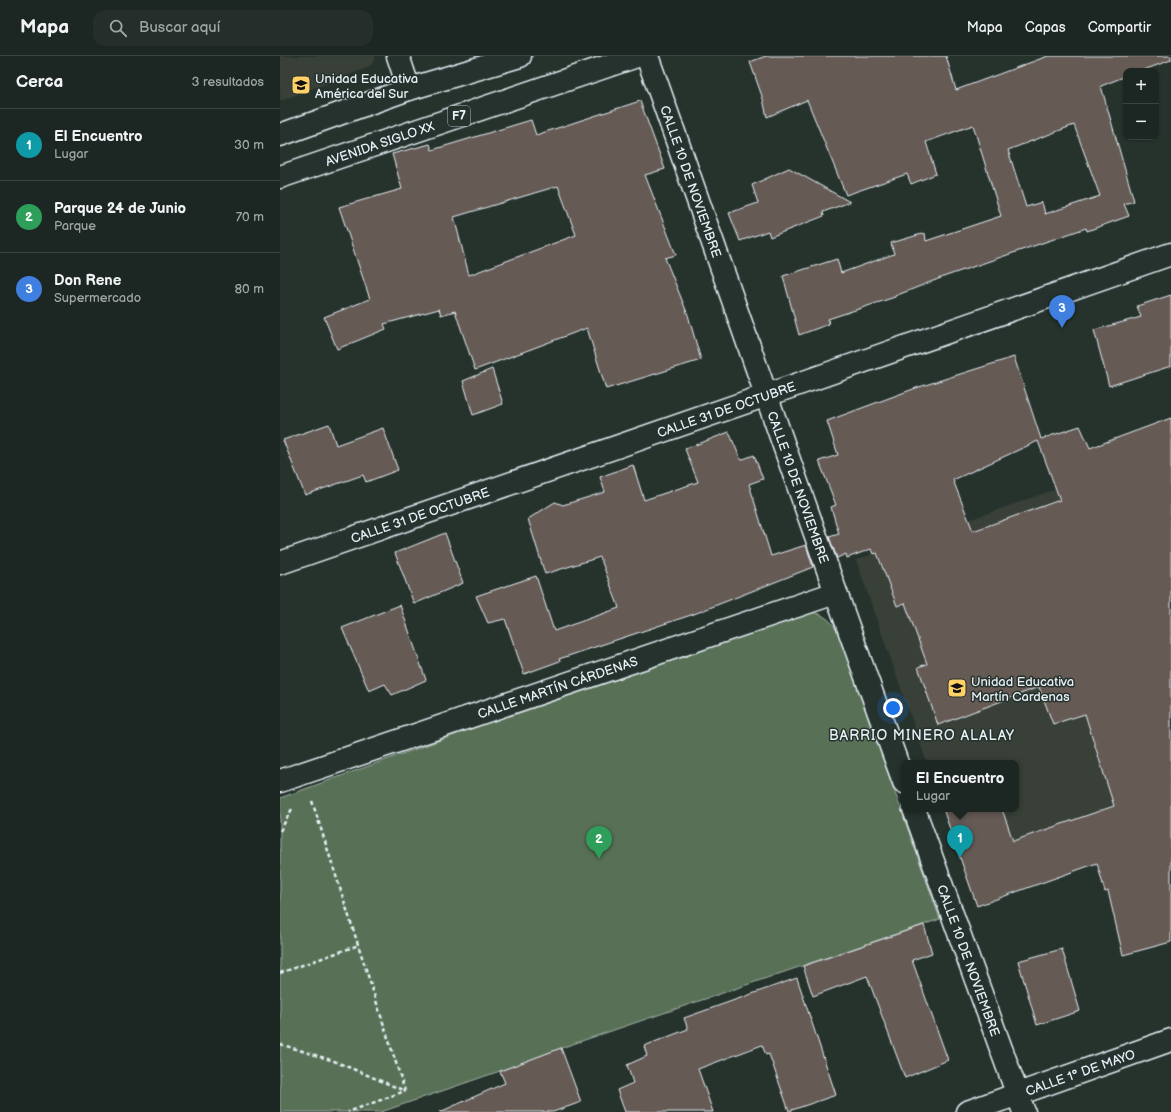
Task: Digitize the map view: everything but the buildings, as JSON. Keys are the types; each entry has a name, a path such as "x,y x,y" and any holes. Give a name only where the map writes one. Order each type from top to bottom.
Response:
{"main road":[{"path":"398,56 409,89"},
{"path":"280,136 409,89 520,56"},
{"name":"AVENIDA SIGLO XX","path":"280,177 637,56"},
{"name":"CALLE 10 DE NOVIEMBRE","path":"647,56 767,395 835,593 901,774"},
{"name":"CALLE 31 DE OCTUBRE","path":"280,563 1171,254"},
{"name":"CALLE MARTÍN CÁRDENAS","path":"280,781 835,593"},
{"name":"CALLE 10 DE NOVIEMBRE","path":"915,812 1021,1103"},
{"name":"CALLE 1° DE MAYO","path":"967,1112 1021,1103 1171,1040"}],"path":[{"path":"303,774 405,1091"},
{"path":"280,973 359,945"},
{"path":"280,1044 334,1061 405,1091"},
{"path":"348,1112 405,1091"}],"shaded area":[{"name":"Unidad Educativa América del Sur","path":"280,56 375,56 375,58 372,64 365,69 280,101"},
{"path":"1138,460 1171,838 1037,885 947,812 1019,812 1019,760 926,760 856,560"}],"green space":[{"path":"807,611 817,613 831,622 837,630 940,919 561,1048 500,1071 381,1112 280,1112 280,798 790,614"}],"place":[{"name":"Unidad Educativa América del Sur","path":"301,85"},
{"name":"Don Rene","path":"1062,328"},
{"name":"Unidad Educativa Martín Cardenas","path":"957,688"},
{"name":"El Encuentro","path":"960,858"},
{"name":"Parque 24 de Junio","path":"599,859"}],"district":[{"name":"BARRIO MINERO ALALAY","path":"922,735"}]}
